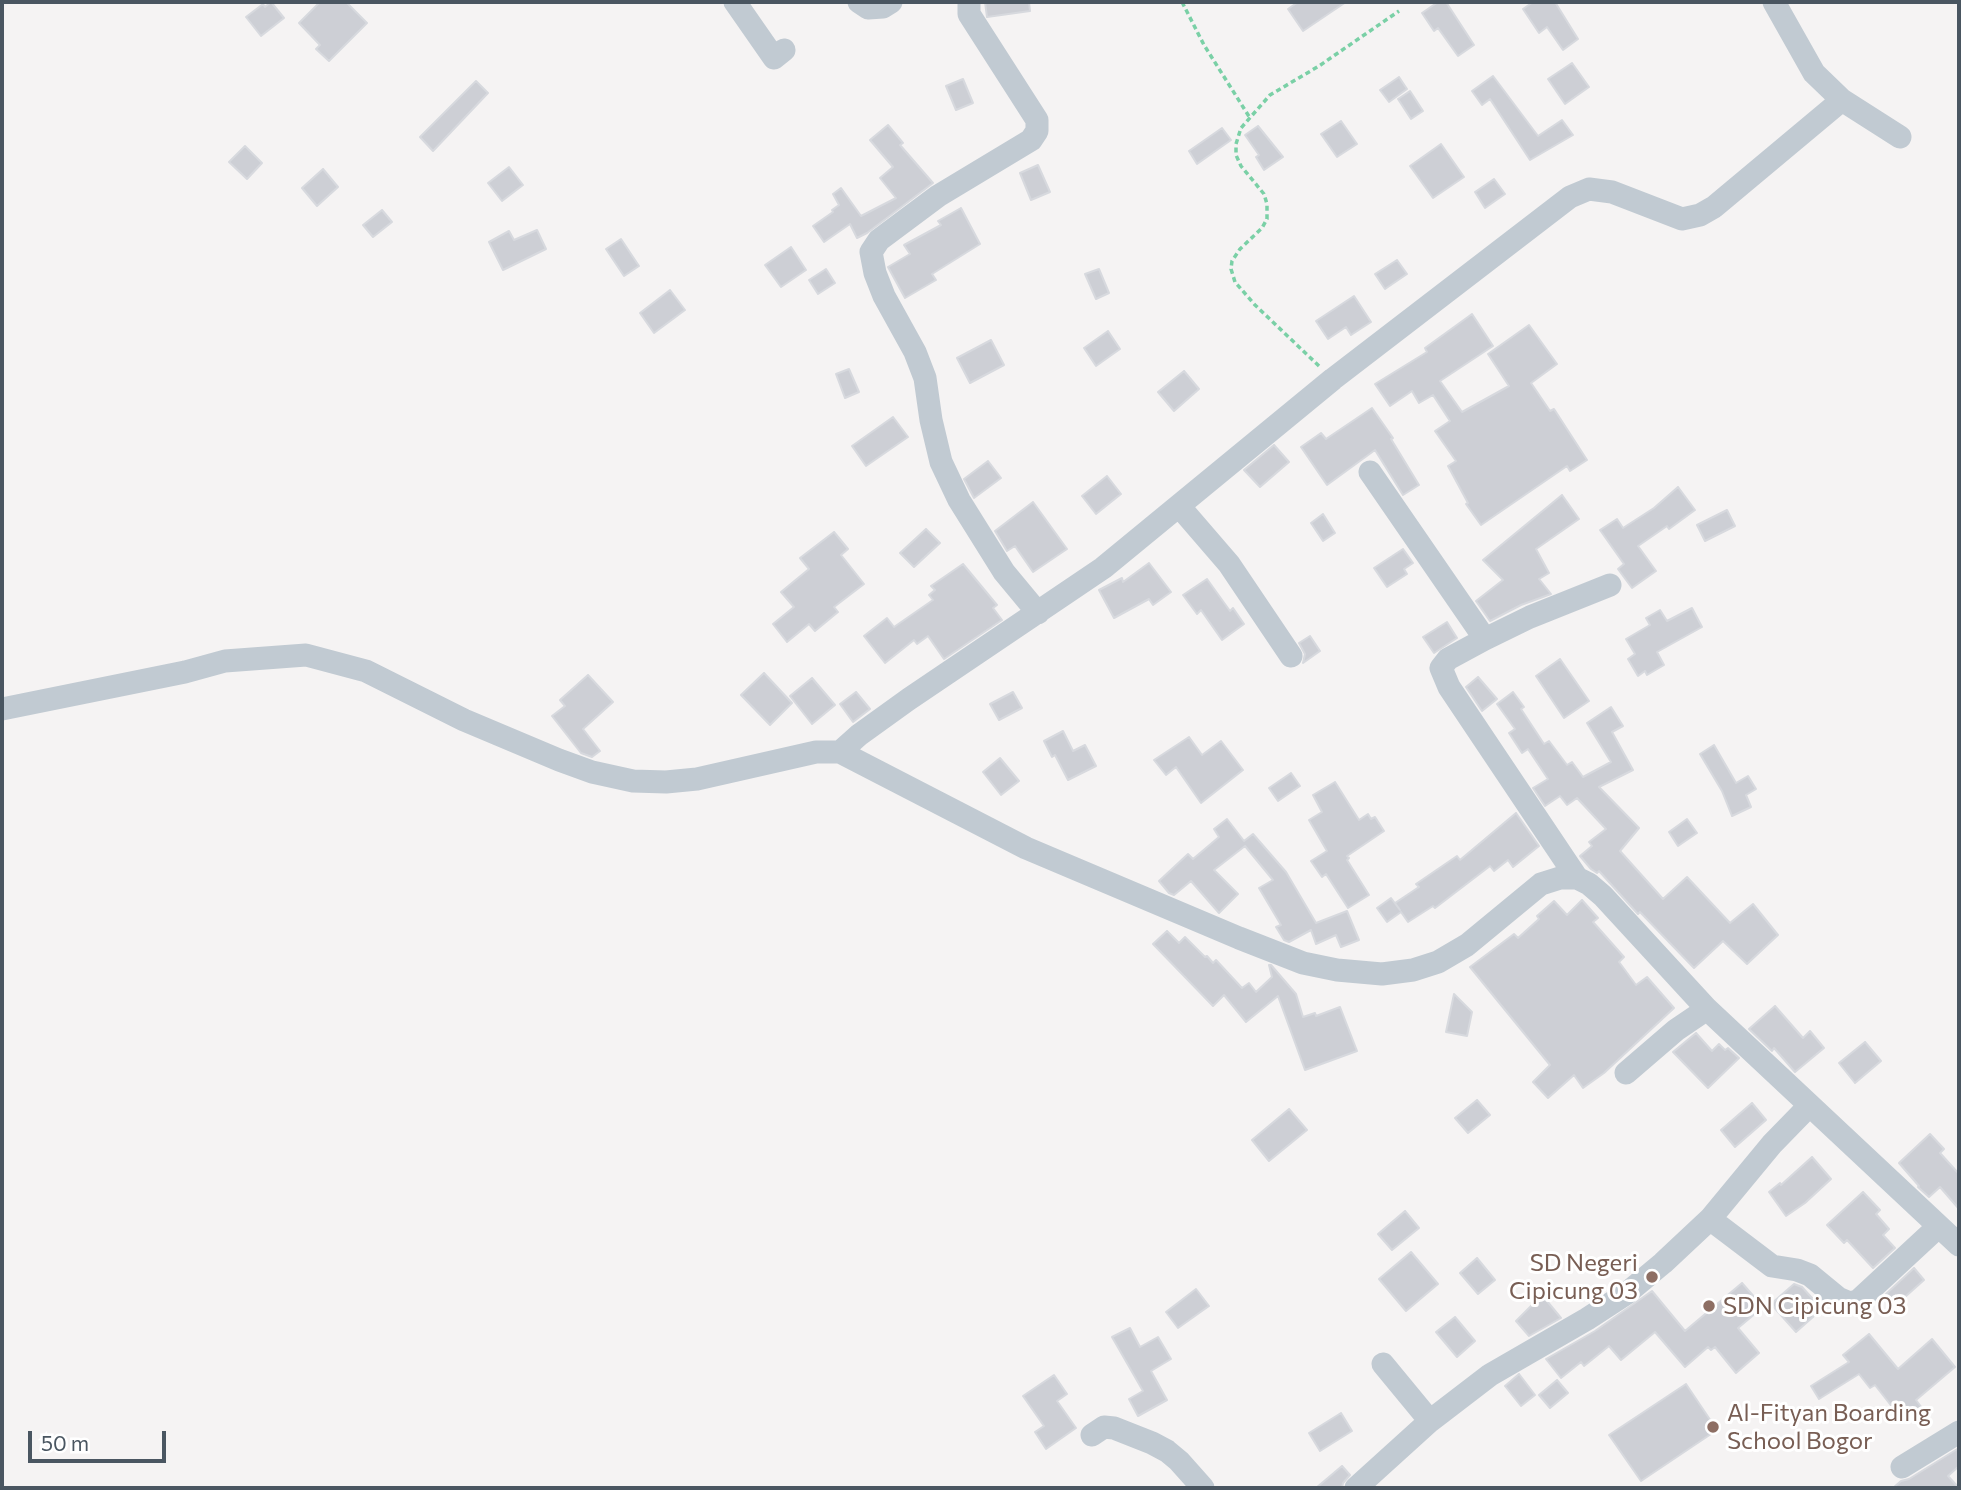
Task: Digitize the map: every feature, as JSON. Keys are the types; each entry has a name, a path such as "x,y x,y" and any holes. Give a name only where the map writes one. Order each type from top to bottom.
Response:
{"street":[{"path":"735,2 774,58 784,50"},
{"path":"859,2 868,8 883,7 891,2"},
{"path":"969,2 969,14 1037,120 1038,131 1031,140 938,196 879,240 871,252 875,273 884,296 915,352 925,378 941,461 959,500 1004,572 1038,613"},
{"path":"1774,2 1814,73 1842,100 1900,137"},
{"path":"840,752 909,699 1103,568 1333,379 1570,197 1589,189 1612,192 1682,219 1700,215 1740,186 1842,100"},
{"path":"1370,472 1485,639"},
{"path":"1179,506 1229,564 1291,656"},
{"path":"1577,878 1441,668 1448,659 1485,639 1610,585"},
{"path":"2,709 185,672 225,661 306,654 366,671 464,720 559,760 592,772 633,780 666,782 697,779 816,752 840,752 1026,848 1239,939 1303,963 1337,970 1382,974 1413,970 1438,962 1467,945 1541,884 1560,878 1577,878 1603,896 1707,1009 1959,1245"},
{"path":"1626,1073 1676,1030 1707,1009"},
{"path":"1356,1488 1430,1420 1501,1367 1587,1319 1627,1293 1710,1219 1772,1144 1809,1106"},
{"path":"1710,1219 1772,1266 1810,1275 1838,1298 1850,1303 1858,1301 1939,1226"},
{"path":"1383,1364 1430,1420"},
{"path":"1092,1435 1104,1427 1114,1428 1152,1443 1179,1461 1203,1488"},
{"path":"1902,1467 1959,1432"}],"path":[{"path":"1182,2 1204,45 1251,118"},
{"path":"1333,379 1255,305 1236,282 1231,268 1232,261 1267,219 1264,194 1241,166 1236,156 1236,144 1241,128 1270,95 1319,66 1399,10"}],"building":[{"path":"271,2 284,18 261,36 246,17 263,4 265,7"},
{"path":"320,2 346,2 367,23 329,61 316,49 320,45 299,23"},
{"path":"985,2 1029,2 1030,11 987,17"},
{"path":"1298,2 1346,2 1303,31 1288,9"},
{"path":"1438,2 1446,2 1474,45 1458,56 1438,28 1434,31 1422,13"},
{"path":"1533,2 1555,2 1578,39 1563,50 1547,27 1539,33 1523,9"},
{"path":"1572,63 1589,87 1565,104 1548,79"},
{"path":"1493,76 1538,136 1562,120 1573,135 1530,160 1490,99 1482,105 1472,91"},
{"path":"1399,77 1407,89 1389,102 1380,90"},
{"path":"963,79 973,103 956,110 946,86"},
{"path":"476,81 488,93 433,151 420,137"},
{"path":"1410,91 1423,111 1411,119 1398,99"},
{"path":"1341,121 1357,144 1337,157 1321,134"},
{"path":"888,125 903,143 900,145 933,183 867,233 857,238 850,224 824,242 813,226 839,205 833,194 841,188 861,216 896,198 880,178 893,167 870,140"},
{"path":"1258,126 1283,157 1264,170 1256,157 1259,155 1245,135"},
{"path":"1222,128 1231,140 1197,164 1189,151"},
{"path":"1441,144 1464,177 1433,198 1410,166"},
{"path":"245,146 262,163 247,179 229,162"},
{"path":"1038,165 1050,192 1031,200 1020,173"},
{"path":"509,167 523,185 502,201 488,183"},
{"path":"323,169 338,187 317,206 302,188"},
{"path":"1494,179 1505,194 1485,208 1475,192"},
{"path":"961,208 980,244 932,274 936,280 905,298 888,267 910,254 904,245 941,225 938,221"},
{"path":"382,210 392,222 373,237 363,225"},
{"path":"537,230 546,249 503,270 489,242 509,231 514,240"},
{"path":"621,239 639,266 624,276 606,249"},
{"path":"791,247 806,270 781,287 765,265"},
{"path":"1397,260 1407,274 1385,289 1375,274"},
{"path":"826,269 835,283 818,294 809,280"},
{"path":"1099,269 1109,293 1096,299 1085,274"},
{"path":"670,290 685,310 654,333 640,313"},
{"path":"1354,296 1371,322 1351,335 1346,327 1328,339 1316,321"},
{"path":"1472,314 1493,346 1440,381 1462,412 1509,386 1488,354 1529,325 1557,364 1531,383 1550,411 1554,409 1587,460 1570,471 1567,466 1481,525 1466,504 1468,503 1448,466 1456,461 1435,431 1450,421 1433,395 1419,403 1412,391 1390,406 1375,384 1427,352 1425,348"},
{"path":"1108,331 1120,349 1096,366 1084,348"},
{"path":"991,340 1004,365 970,383 957,358"},
{"path":"849,369 859,392 845,398 836,374"},
{"path":"1184,371 1199,389 1174,411 1158,392"},
{"path":"1372,408 1393,438 1391,439 1419,485 1403,495 1375,450 1327,485 1301,447 1321,433 1326,439"},
{"path":"893,417 908,437 866,466 852,446"},
{"path":"1274,445 1289,462 1260,487 1244,470"},
{"path":"988,461 1001,478 974,498 964,479"},
{"path":"1107,476 1121,494 1096,514 1082,496"},
{"path":"1678,487 1695,510 1669,529 1667,526 1638,546 1656,571 1632,588 1618,569 1624,564 1600,530 1617,519 1623,528 1654,508"},
{"path":"1562,495 1579,519 1536,549 1549,573 1539,579 1551,594 1490,621 1476,601 1503,580 1483,560"},
{"path":"1033,502 1067,549 1033,572 1015,546 1007,551 995,531"},
{"path":"1727,510 1735,526 1705,541 1697,525"},
{"path":"1323,514 1335,533 1323,541 1311,523"},
{"path":"926,529 940,543 914,567 900,553"},
{"path":"834,532 848,549 841,555 864,584 834,607 838,612 815,631 809,624 787,642 773,624 794,607 781,592 809,569 800,558"},
{"path":"1403,549 1413,563 1404,569 1407,574 1387,587 1374,568"},
{"path":"1149,563 1171,592 1153,605 1149,599 1114,618 1099,590 1122,578 1123,582"},
{"path":"963,564 997,605 993,608 1002,620 944,659 928,636 917,644 914,640 885,663 864,636 887,618 894,627 933,600 929,595 935,590 931,586"},
{"path":"1207,579 1230,611 1233,608 1244,624 1222,640 1201,610 1197,614 1183,595"},
{"path":"1692,608 1702,627 1657,652 1664,665 1647,675 1645,671 1638,676 1628,659 1635,654 1626,639 1650,625 1646,618 1660,610 1667,621"},
{"path":"1447,622 1457,638 1434,653 1423,637"},
{"path":"1310,636 1320,651 1303,663 1305,654 1299,643"},
{"path":"1560,659 1589,701 1564,718 1536,676"},
{"path":"764,673 792,703 770,725 741,695"},
{"path":"588,675 613,702 583,729 600,751 592,757 581,753 552,716 565,706 560,700"},
{"path":"1478,677 1497,699 1482,711 1466,687"},
{"path":"812,678 835,705 812,724 790,696"},
{"path":"856,692 870,709 853,722 840,704"},
{"path":"1013,692 1022,708 999,720 990,704"},
{"path":"1513,692 1544,744 1549,741 1567,765 1572,762 1583,777 1611,762 1587,723 1611,707 1623,726 1612,732 1633,770 1599,787 1639,828 1620,851 1663,899 1687,877 1730,923 1753,904 1778,935 1747,964 1723,941 1694,968 1640,912 1638,914 1599,871 1597,873 1591,869 1580,856 1592,846 1589,842 1606,829 1577,798 1567,805 1560,796 1545,806 1533,788 1548,779 1528,749 1522,753 1509,733 1515,729 1497,704"},
{"path":"1063,731 1073,751 1085,745 1096,766 1068,780 1044,741"},
{"path":"1189,737 1202,755 1221,741 1243,770 1201,803 1176,767 1166,775 1154,760"},
{"path":"1714,745 1736,783 1748,776 1756,789 1746,795 1751,807 1732,816 1722,791 1700,754"},
{"path":"1000,758 1019,781 1001,795 983,772"},
{"path":"1291,773 1300,786 1278,801 1269,788"},
{"path":"1335,782 1359,820 1368,814 1371,819 1375,817 1384,831 1347,856 1369,895 1348,908 1326,874 1322,877 1311,861 1327,851 1309,820 1322,812 1313,795"},
{"path":"1516,813 1539,846 1513,867 1508,860 1494,871 1490,866 1435,908 1433,906 1408,922 1401,912 1387,922 1377,908 1391,898 1400,910 1395,903 1419,887 1416,884 1457,856 1460,860"},
{"path":"1227,819 1244,841 1253,834 1286,872 1316,923 1347,911 1359,940 1341,947 1336,935 1316,944 1311,930 1289,942 1284,940 1276,927 1281,925 1259,888 1273,880 1245,846 1214,870 1238,894 1219,913 1191,881 1174,895 1169,893 1159,881 1188,854 1193,859 1219,837 1214,829"},
{"path":"1687,819 1697,833 1678,846 1669,832"},
{"path":"1582,900 1598,918 1593,922 1624,957 1619,962 1636,985 1647,977 1674,1008 1604,1073 1583,1088 1574,1075 1548,1098 1533,1082 1550,1065 1470,967 1514,934 1518,938 1554,901 1567,915"},
{"path":"1167,931 1179,943 1185,937 1213,963 1216,960 1242,988 1249,983 1256,992 1272,977 1271,965 1296,994 1303,1017 1315,1013 1316,1016 1340,1007 1357,1051 1305,1070 1278,996 1246,1022 1224,995 1213,1006 1153,944"},
{"path":"1454,994 1472,1012 1467,1036 1446,1032"},
{"path":"1775,1006 1803,1038 1810,1031 1824,1048 1795,1072 1774,1048 1772,1051 1749,1029"},
{"path":"1696,1033 1712,1051 1719,1044 1739,1058 1708,1088 1673,1052"},
{"path":"1865,1042 1881,1061 1855,1083 1839,1063"},
{"path":"1477,1100 1490,1115 1468,1133 1455,1118"},
{"path":"1752,1103 1766,1120 1735,1147 1721,1130"},
{"path":"1289,1109 1307,1130 1269,1161 1252,1140"},
{"path":"1930,1134 1944,1149 1940,1153 1959,1174 1959,1209 1940,1187 1929,1197 1899,1163"},
{"path":"1812,1157 1831,1179 1786,1216 1769,1192 1780,1183 1781,1185"},
{"path":"1863,1192 1880,1210 1876,1214 1889,1229 1883,1235 1895,1248 1873,1268 1847,1240 1844,1243 1827,1225"},
{"path":"1405,1211 1419,1228 1392,1250 1378,1234"},
{"path":"1411,1252 1438,1284 1406,1311 1379,1279"},
{"path":"1477,1258 1495,1280 1478,1294 1460,1273"},
{"path":"1914,1268 1924,1280 1896,1305 1886,1294"},
{"path":"1742,1283 1763,1307 1738,1328 1759,1353 1736,1373 1715,1347 1711,1350 1708,1347 1685,1367 1655,1332 1621,1360 1609,1346 1584,1366 1581,1362 1561,1378 1546,1359 1595,1331 1652,1291 1685,1331"},
{"path":"1794,1284 1802,1287 1822,1309 1796,1332 1771,1304"},
{"path":"1196,1289 1209,1306 1178,1328 1166,1312"},
{"path":"1542,1295 1561,1318 1529,1336 1516,1321"},
{"path":"1455,1317 1475,1341 1457,1357 1436,1332"},
{"path":"1130,1328 1140,1347 1158,1337 1171,1359 1151,1371 1167,1400 1138,1416 1129,1399 1143,1391 1112,1337"},
{"path":"1869,1334 1898,1369 1932,1339 1955,1367 1916,1400 1922,1408 1904,1422 1875,1385 1870,1388 1859,1374 1819,1399 1811,1386 1849,1362 1843,1355"},
{"path":"1519,1374 1535,1395 1521,1406 1505,1386"},
{"path":"1054,1375 1067,1394 1057,1401 1076,1428 1046,1449 1035,1432 1044,1426 1023,1396"},
{"path":"1557,1380 1568,1393 1550,1408 1539,1395"},
{"path":"1686,1384 1717,1430 1641,1481 1609,1435"},
{"path":"1341,1413 1352,1431 1320,1451 1309,1433"},
{"path":"1959,1448 1959,1466 1948,1476 1959,1488 1893,1488 1901,1481 1909,1479"},
{"path":"1342,1466 1350,1475 1342,1488 1316,1488"}],"place":[{"name":"SD Negeri Cipicung 03","path":"1652,1277"},
{"name":"SDN Cipicung 03","path":"1709,1306"},
{"name":"Al-Fityan Boarding School Bogor","path":"1713,1427"}]}
